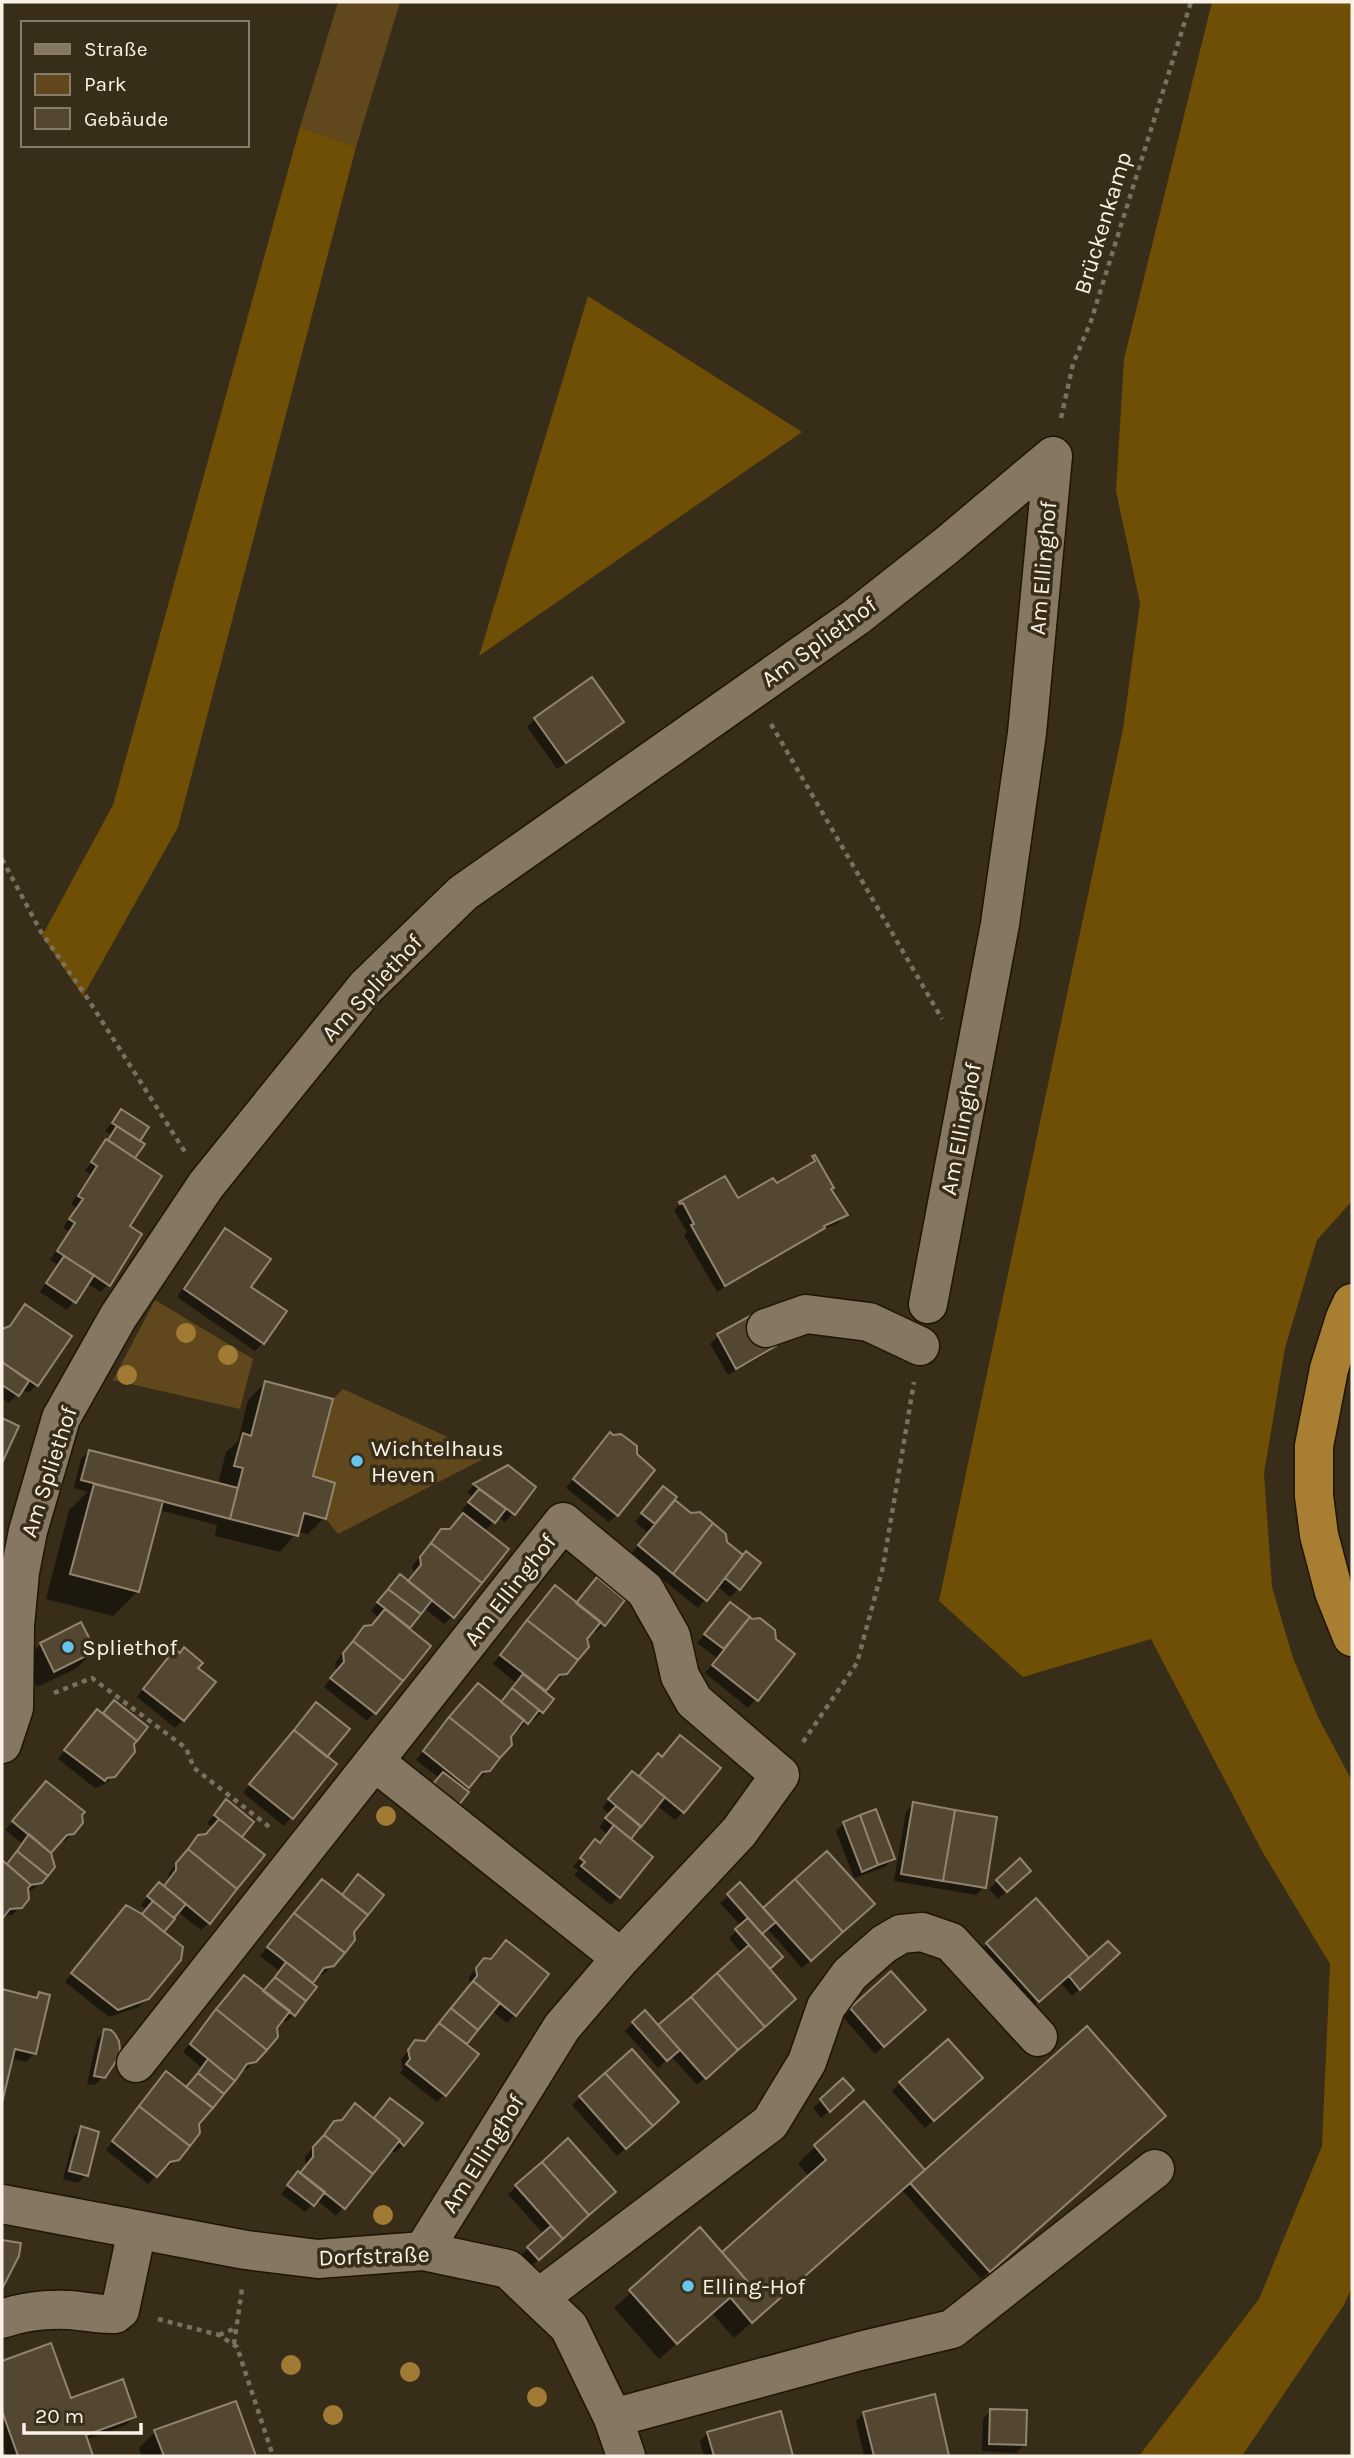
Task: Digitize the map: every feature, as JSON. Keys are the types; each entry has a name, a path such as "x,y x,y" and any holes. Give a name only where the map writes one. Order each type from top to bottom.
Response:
{"highway":[{"path":"1352,1303 1329,1369 1314,1446 1314,1496 1319,1535 1334,1592 1352,1637"}],"street":[{"name":"Am Spliethof","path":"2,1744 13,1708 15,1626 20,1572 28,1531 61,1418 118,1317 206,1185 366,987 463,894 856,617 1053,456"},
{"name":"Am Ellinghof","path":"928,1304 1000,924 1027,733 1053,456"},
{"path":"766,1328 806,1314 869,1322 920,1346"},
{"name":"Am Ellinghof","path":"136,2063 563,1522 645,1590 671,1636 680,1676 694,1701 780,1775 739,1832 621,1958 562,2027 423,2251"},
{"path":"375,1762 621,1958"},
{"path":"540,2297 770,2123 807,2062 826,2007 850,1974 884,1944 901,1934 922,1932 951,1942 1038,2037"},
{"path":"613,2418 952,2329 1155,2169"},
{"name":"Dorfstraße","path":"2,2204 246,2250 318,2259 423,2251 508,2269 569,2327 613,2418 626,2456"},
{"path":"2,2319 41,2310 115,2314 120,2310 138,2230"}],"path":[{"name":"Brückenkamp","path":"1053,456 1073,364 1091,321 1191,2"},
{"path":"751,690 972,1071"},
{"path":"2,859 41,932 86,996 206,1185"},
{"path":"780,1775 857,1663 883,1567 920,1346"},
{"path":"13,1708 92,1678 186,1748 194,1768 303,1853"},
{"path":"234,2344 246,2250"},
{"path":"120,2310 219,2335 234,2344 273,2456"},
{"path":"219,2335 237,2328"}],"green space":[{"path":"338,2 400,2 356,147 300,127"},
{"path":"155,1300 253,1359 240,1409 113,1380"},
{"path":"343,1389 489,1456 338,1534 326,1519 335,1483 313,1476 333,1399"}],"shaded area":[{"path":"1212,2 1352,2 1352,1201 1317,1240 1285,1348 1264,1473 1272,1587 1293,1658 1318,1717 1352,1781 1352,2287 1344,2305 1242,2456 1139,2456 1259,2299 1322,2146 1330,1964 1262,1851 1151,1639 1023,1677 939,1601 1123,729 1140,603 1116,491 1124,359"},
{"path":"300,127 356,147 178,827 83,996 42,936 113,805"},
{"path":"588,296 802,432 479,656"}],"building":[{"path":"592,677 624,722 566,763 534,718"},
{"path":"121,1109 149,1127 140,1141 112,1123"},
{"path":"117,1126 145,1144 135,1158 108,1140"},
{"path":"106,1139 162,1176 130,1226 142,1234 110,1286 57,1251 75,1223 69,1219 83,1199 78,1196 97,1166 91,1162"},
{"path":"815,1155 834,1188 831,1189 848,1215 824,1226 825,1228 725,1286 691,1225 694,1224 683,1203 679,1202 725,1176 738,1198 773,1178 777,1183 815,1161 812,1156"},
{"path":"225,1228 271,1259 251,1287 287,1311 264,1344 184,1289"},
{"path":"64,1256 94,1275 76,1303 46,1283"},
{"path":"25,1304 72,1336 38,1386 2,1362 2,1329 10,1326"},
{"path":"757,1312 776,1346 736,1369 717,1334"},
{"path":"2,1362 29,1381 19,1396 2,1385"},
{"path":"265,1381 333,1399 313,1476 335,1483 326,1519 304,1513 298,1536 230,1519 243,1468 234,1466 243,1433 251,1436"},
{"path":"2,1418 19,1426 2,1463"},
{"path":"610,1432 613,1435 621,1434 637,1446 637,1454 655,1470 618,1516 573,1479"},
{"path":"89,1450 238,1488 230,1519 81,1480"},
{"path":"508,1465 536,1487 515,1515 473,1484"},
{"path":"94,1484 163,1501 139,1592 70,1574"},
{"path":"663,1486 677,1497 655,1524 641,1513"},
{"path":"479,1489 506,1509 495,1523 468,1502"},
{"path":"675,1500 691,1513 700,1512 713,1523 673,1574 638,1545"},
{"path":"463,1513 509,1549 482,1583 431,1543 441,1529 450,1529"},
{"path":"713,1523 726,1534 727,1542 743,1555 707,1601 673,1574"},
{"path":"431,1543 482,1583 454,1618 408,1581 421,1565 420,1557"},
{"path":"746,1551 761,1563 740,1590 725,1578"},
{"path":"400,1574 432,1600 421,1614 388,1589"},
{"path":"597,1577 625,1600 605,1626 576,1603"},
{"path":"555,1585 601,1622 587,1639 589,1647 578,1660 527,1620"},
{"path":"388,1589 421,1614 410,1628 377,1602"},
{"path":"730,1602 750,1617 724,1649 704,1634"},
{"path":"385,1609 431,1646 403,1681 353,1641 364,1626 372,1625"},
{"path":"750,1617 760,1618 775,1630 776,1639 795,1654 758,1701 712,1665"},
{"path":"527,1620 578,1660 567,1674 559,1675 546,1691 500,1655"},
{"name":"Spliethof","path":"81,1622 96,1651 54,1672 40,1643"},
{"path":"353,1641 403,1681 376,1714 330,1678 344,1662 343,1653"},
{"path":"184,1647 203,1663 198,1668 216,1682 184,1721 143,1689 175,1649 180,1653"},
{"path":"523,1674 554,1699 543,1713 512,1688"},
{"path":"478,1683 524,1720 511,1737 512,1745 500,1758 449,1717"},
{"path":"512,1688 539,1710 528,1724 501,1702"},
{"path":"114,1700 148,1727 137,1741 103,1713"},
{"path":"316,1702 350,1729 327,1757 294,1730"},
{"path":"97,1709 137,1741 134,1744 135,1752 115,1777 105,1781 64,1750"},
{"path":"449,1717 500,1758 490,1771 482,1772 469,1788 423,1751"},
{"path":"294,1730 337,1764 293,1819 249,1784"},
{"path":"680,1735 721,1768 684,1813 639,1776 658,1753 662,1757"},
{"path":"632,1771 665,1797 641,1827 608,1799"},
{"path":"443,1772 469,1792 458,1806 432,1785"},
{"path":"46,1781 85,1812 82,1815 83,1823 74,1834 67,1835 51,1853 12,1821"},
{"path":"226,1799 254,1822 242,1837 214,1815"},
{"path":"913,1802 955,1810 943,1881 901,1874"},
{"path":"616,1806 641,1826 631,1839 605,1818"},
{"path":"876,1809 895,1859 878,1865 860,1815"},
{"path":"955,1810 997,1817 986,1888 943,1881"},
{"path":"860,1815 878,1865 862,1872 843,1822"},
{"path":"219,1819 265,1855 237,1889 188,1849 198,1835 206,1834"},
{"path":"614,1825 653,1857 620,1898 581,1866 585,1862 580,1858 595,1839 600,1843"},
{"path":"29,1834 51,1853 55,1867 48,1876 17,1851"},
{"path":"188,1849 237,1889 210,1924 164,1886 176,1870 176,1863"},
{"path":"17,1851 48,1876 42,1883 31,1885 7,1864"},
{"path":"827,1851 875,1904 843,1932 795,1879"},
{"path":"1020,1858 1031,1871 1007,1892 996,1880"},
{"path":"2,1860 31,1885 28,1888 29,1899 22,1908 10,1909 2,1919"},
{"path":"358,1874 384,1895 368,1915 342,1895"},
{"path":"322,1879 368,1915 354,1932 355,1940 345,1953 294,1913"},
{"path":"795,1879 843,1932 811,1961 763,1908"},
{"path":"159,1882 186,1904 174,1918 147,1896"},
{"path":"740,1882 776,1922 762,1934 727,1894"},
{"path":"1036,1898 1089,1958 1039,2002 986,1943"},
{"path":"153,1901 175,1919 164,1932 142,1914"},
{"path":"126,1905 142,1914 183,1947 181,1960 149,1999 118,2010 71,1973"},
{"path":"294,1913 345,1953 334,1966 324,1968 313,1983 267,1947"},
{"path":"748,1918 783,1957 770,1969 735,1929"},
{"path":"506,1940 549,1974 516,2016 473,1981 477,1976 476,1968 484,1958 491,1959"},
{"path":"1108,1941 1120,1953 1080,1990 1069,1976"},
{"path":"749,1945 796,1999 765,2027 717,1973"},
{"path":"286,1962 317,1987 306,2001 275,1977"},
{"path":"891,1971 926,2010 884,2047 850,2008"},
{"path":"717,1973 765,2027 738,2050 691,1997"},
{"path":"244,1975 290,2011 277,2028 278,2037 267,2050 216,2009"},
{"path":"275,1977 306,2001 295,2016 263,1991"},
{"path":"473,1981 500,2003 478,2030 451,2008"},
{"path":"2,1989 37,1998 39,1992 50,1995 36,2054 15,2049 2,2103"},
{"path":"691,1997 738,2050 706,2079 658,2025"},
{"path":"451,2008 478,2030 467,2044 439,2023"},
{"path":"216,2009 267,2050 256,2062 247,2064 235,2081 190,2044"},
{"path":"645,2010 680,2050 667,2061 632,2022"},
{"path":"439,2023 479,2054 446,2096 406,2064 410,2059 408,2050 415,2040 425,2041"},
{"path":"1087,2026 1166,2116 990,2272 910,2183"},
{"path":"104,2029 115,2034 120,2049 119,2057 105,2078 94,2076"},
{"path":"948,2039 983,2078 934,2121 899,2082"},
{"path":"632,2049 679,2102 653,2126 605,2073"},
{"path":"208,2059 235,2081 224,2094 198,2073"},
{"path":"166,2071 213,2108 199,2124 200,2133 190,2146 139,2106"},
{"path":"198,2073 224,2094 213,2108 186,2087"},
{"path":"605,2073 653,2126 626,2149 579,2096"},
{"path":"843,2078 854,2090 830,2112 820,2099"},
{"path":"390,2098 423,2123 404,2146 374,2118"},
{"path":"864,2101 925,2170 752,2323 730,2297 748,2282 722,2252 826,2160 814,2145"},
{"path":"355,2103 400,2140 373,2174 324,2135 334,2121 342,2120"},
{"path":"139,2106 190,2146 179,2160 170,2162 157,2177 112,2141"},
{"path":"81,2126 99,2132 88,2176 69,2171"},
{"path":"324,2135 373,2174 345,2209 300,2173 313,2157 313,2147"},
{"path":"568,2138 616,2192 589,2215 542,2162"},
{"path":"542,2162 589,2215 563,2239 515,2185"},
{"path":"298,2171 325,2192 314,2206 287,2185"},
{"path":"551,2226 563,2239 539,2260 527,2247"},
{"name":"Elling-Hof","path":"700,2227 748,2282 677,2344 629,2290"},
{"path":"2,2240 21,2243 19,2256 2,2289"},
{"path":"51,2343 71,2398 123,2379 136,2417 86,2435 93,2456 18,2456 2,2411 2,2361"},
{"path":"935,2394 949,2456 874,2456 863,2412"},
{"path":"236,2401 256,2456 164,2456 154,2430"},
{"path":"990,2409 1027,2410 1026,2445 989,2444"},
{"path":"781,2411 793,2456 714,2456 707,2432"}],"place":[{"name":"Wichtelhaus Heven","path":"357,1461"},
{"name":"Spliethof","path":"68,1647"},
{"name":"Elling-Hof","path":"688,2286"}]}
